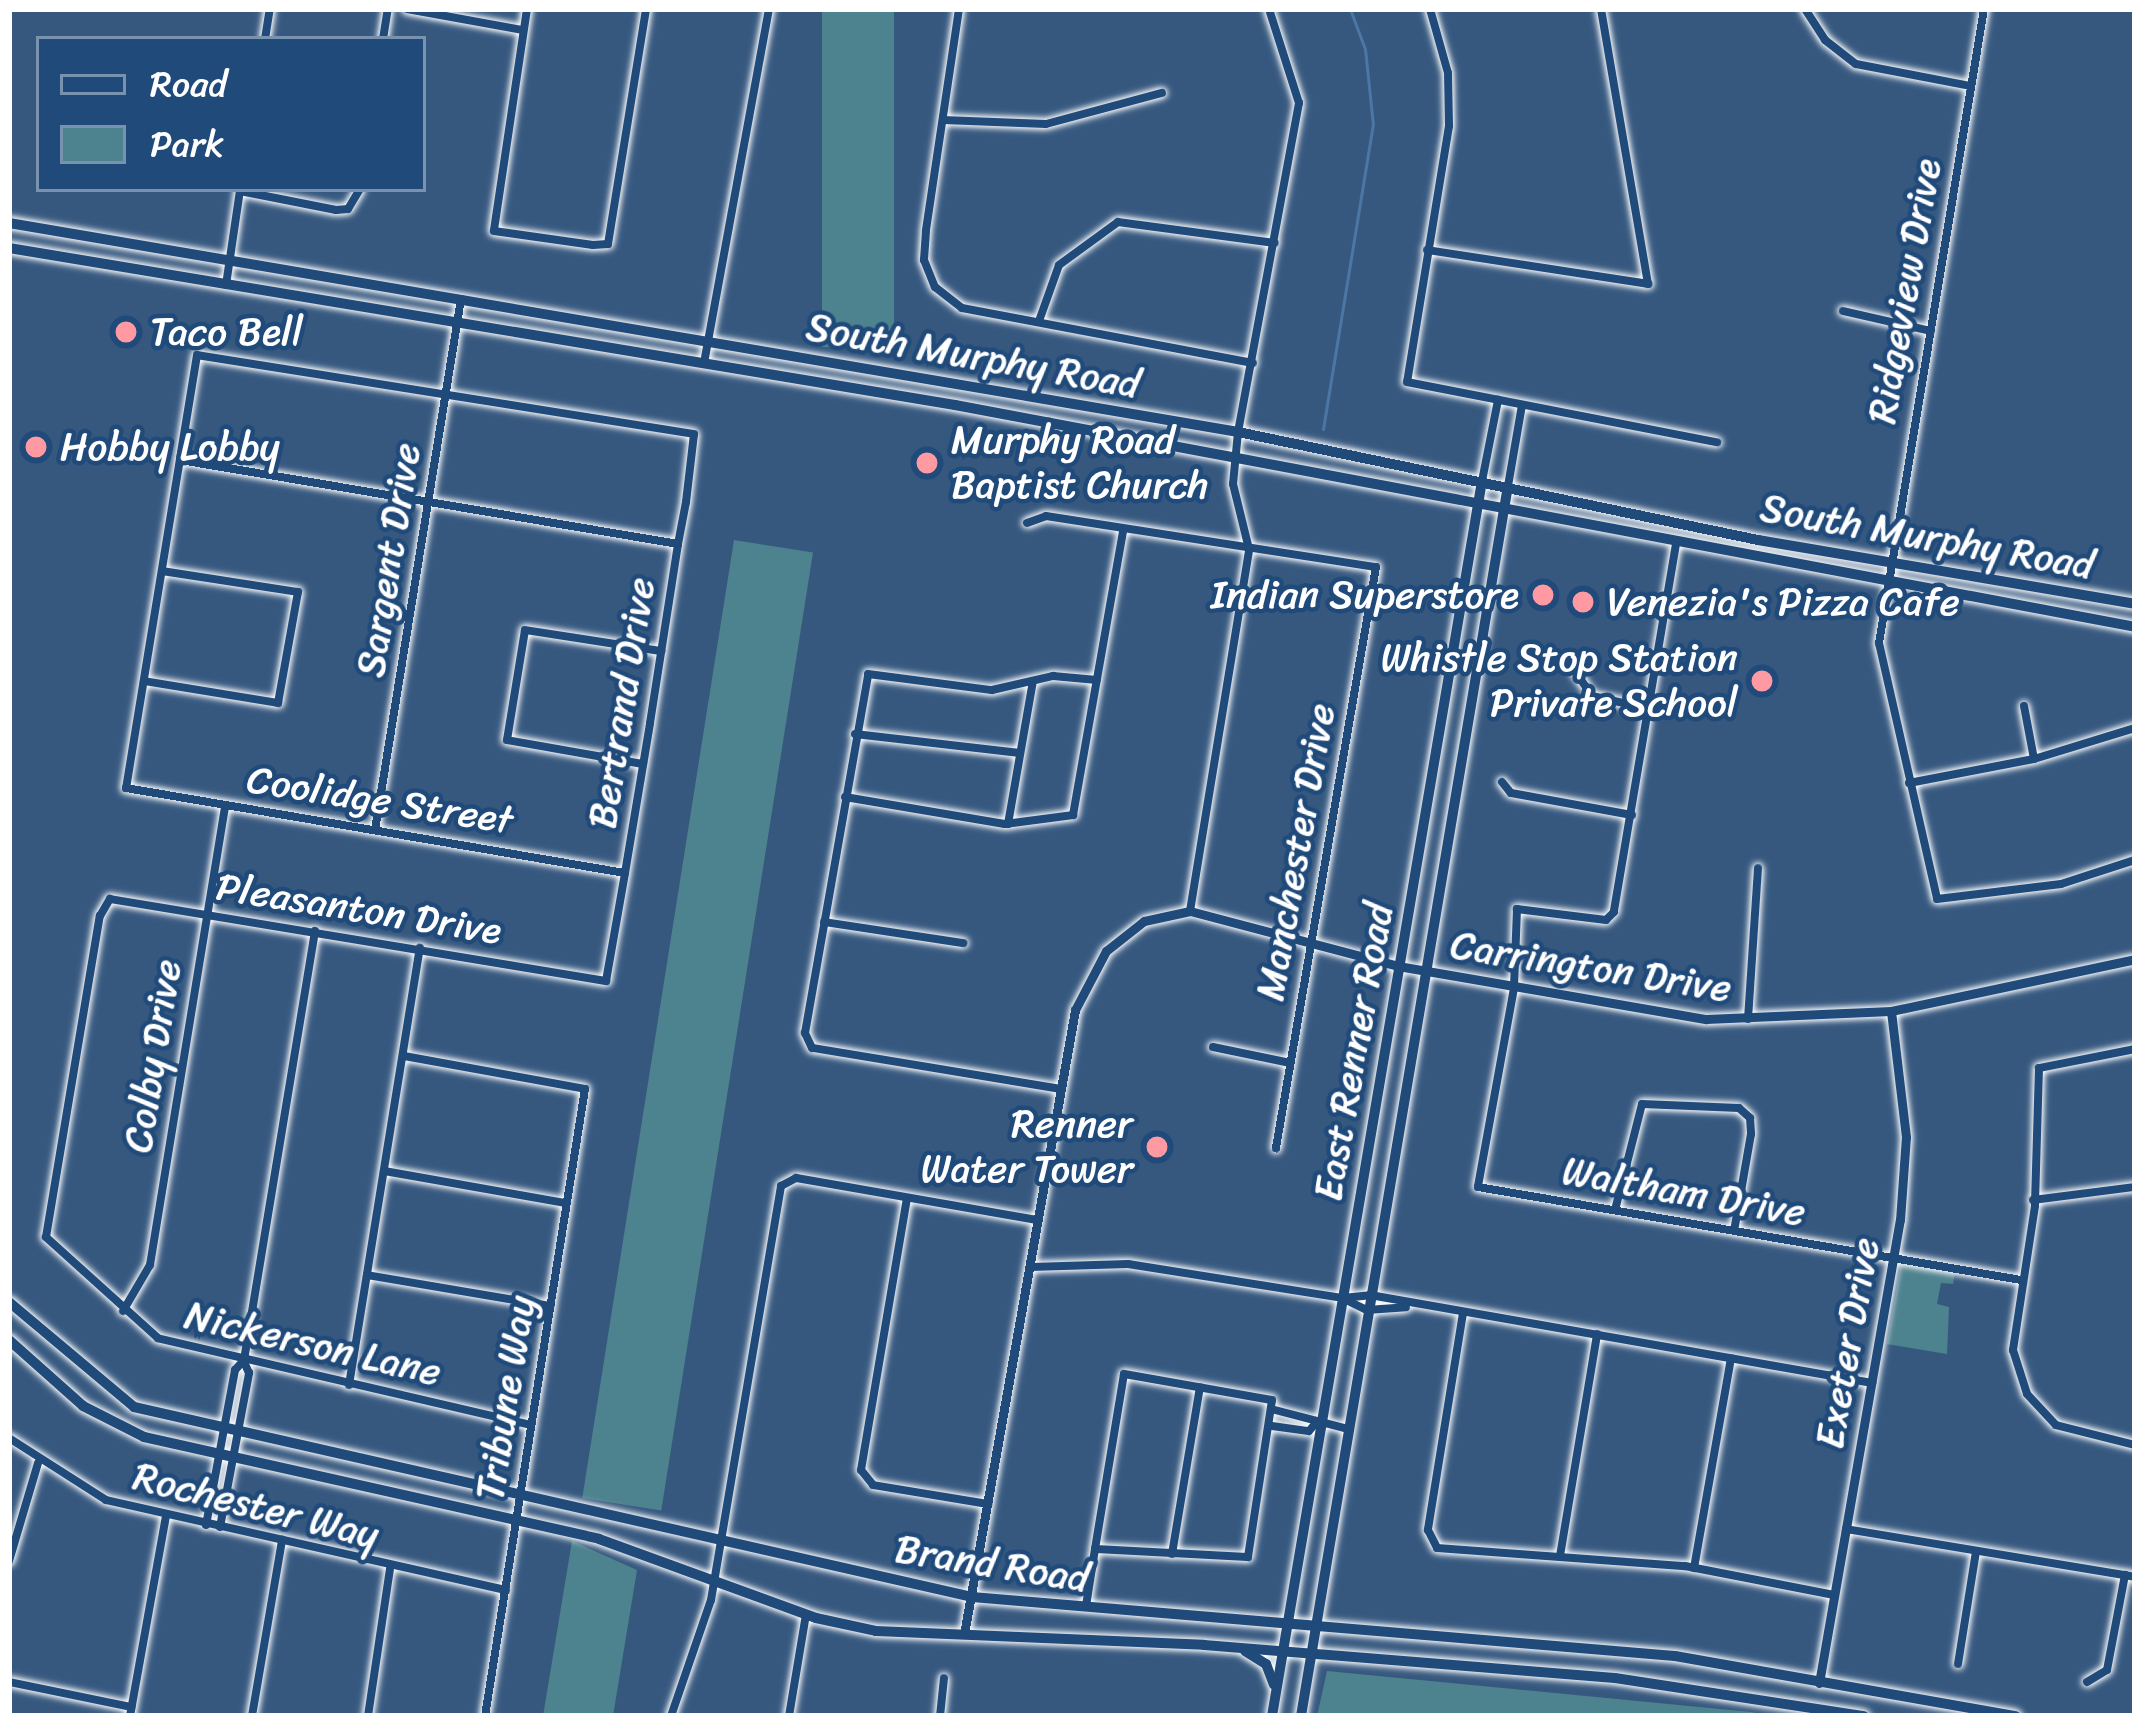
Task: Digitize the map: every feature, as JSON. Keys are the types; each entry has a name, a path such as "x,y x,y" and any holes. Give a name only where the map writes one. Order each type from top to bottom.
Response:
{"main road":[{"name":"South Murphy Road","path":"9,223 1238,432 1888,562 2135,604"},
{"path":"90,261 94,238"},
{"name":"South Murphy Road","path":"9,248 1010,416 2135,628"},
{"path":"1010,416 1014,393"},
{"name":"East Renner Road","path":"1272,1716 1482,481"},
{"name":"East Renner Road","path":"1301,1716 1508,486"},
{"name":"Brand Road","path":"9,1302 134,1407 972,1597 1085,1611 1574,1646 2016,1716"},
{"name":"Brand Road","path":"9,1340 116,1425 227,1456 518,1517 806,1614 876,1630 1237,1647 1573,1674 1864,1716"},
{"path":"1573,1674 1574,1646"},
{"path":"1237,1647 1266,1664 1275,1697"},
{"path":"1815,1712 1820,1683"}],"street":[{"path":"407,9 524,30"},
{"path":"527,9 491,218 494,231 592,245 608,244 611,231 646,9"},
{"path":"704,363 769,9"},
{"path":"959,9 924,260 935,287 962,308 1253,363"},
{"path":"964,1634 1075,1010 1106,951 1144,921 1190,911 1250,549 1235,505 1238,432 1299,103 1269,9"},
{"path":"1430,9 1450,103 1407,382 1717,442"},
{"path":"1427,250 1648,284 1601,9"},
{"path":"1805,9 1825,40 1856,64 1970,86"},
{"name":"Ridgeview Drive","path":"1984,9 1888,562 1879,643 1930,885 1942,902 2061,884 2135,860"},
{"path":"943,120 1046,124 1162,93"},
{"path":"226,285 240,192"},
{"path":"251,192 348,209 358,192"},
{"path":"1039,321 1060,265 1118,222 1275,244"},
{"name":"Sargent Drive","path":"375,830 461,299"},
{"path":"1843,310 1931,331"},
{"path":"163,571 298,592 278,703 144,681 197,355 446,395"},
{"name":"Bertrand Drive","path":"446,395 694,434 607,980"},
{"name":"East Renner Road","path":"1482,481 1498,400"},
{"name":"East Renner Road","path":"1508,486 1522,404"},
{"path":"180,460 678,544"},
{"path":"1027,523 1046,516 1250,549"},
{"path":"844,797 1009,824 1073,815 1123,530"},
{"path":"1514,988 1517,909 1606,920 1632,814 1676,544"},
{"name":"Manchester Drive","path":"1250,549 1376,567 1276,1148"},
{"path":"643,764 507,740 525,630 661,651"},
{"path":"1572,668 1592,696 1650,710"},
{"path":"1061,1090 805,1043 868,674 992,690 1033,681 1097,680"},
{"name":"Coolidge Street","path":"144,681 126,788 625,873"},
{"path":"1009,824 1033,681"},
{"path":"2024,706 2034,759"},
{"path":"1909,783 2034,759 2135,728"},
{"path":"855,734 1020,753"},
{"path":"1502,782 1511,793 1632,814"},
{"name":"Colby Drive","path":"123,1311 150,1265 225,805"},
{"path":"1748,1020 1758,868"},
{"name":"Pleasanton Drive","path":"46,1237 104,905 110,899 607,980"},
{"name":"Carrington Drive","path":"1190,911 1427,972 1748,1020 1891,1011 2135,959"},
{"path":"824,922 963,943"},
{"path":"220,1527 231,1432 249,1373 244,1360 315,931"},
{"path":"349,1384 420,948"},
{"name":"Waltham Drive","path":"1514,988 1478,1187 2021,1280"},
{"name":"Exeter Drive","path":"1820,1683 1894,1258 1906,1137 1891,1011"},
{"path":"1213,1047 1290,1063"},
{"path":"2135,1049 2039,1068 2033,1200 2014,1350 2026,1394 2068,1432 2135,1445"},
{"name":"Tribune Way","path":"404,1056 585,1089 484,1716"},
{"path":"1615,1210 1642,1104 1739,1108 1750,1118 1751,1134 1734,1231"},
{"path":"384,1171 566,1203"},
{"path":"671,1716 714,1580 786,1179 1037,1220"},
{"path":"2033,1200 2135,1187"},
{"path":"907,1198 861,1470 873,1485 988,1504"},
{"name":"Nickerson Lane","path":"46,1237 123,1311 158,1337 531,1425"},
{"path":"1031,1267 1128,1264 1343,1298 1370,1295 1406,1307"},
{"path":"367,1275 550,1306"},
{"path":"1343,1298 1367,1310 1406,1307 1463,1313 1872,1383"},
{"path":"1463,1313 1432,1544 1445,1552 1694,1568 1834,1594"},
{"path":"1560,1556 1598,1334"},
{"path":"1694,1568 1732,1358"},
{"path":"1085,1611 1124,1373 1311,1415 1319,1425"},
{"path":"1172,1555 1200,1387"},
{"path":"1095,1549 1245,1559 1274,1406"},
{"path":"1272,1426 1348,1429"},
{"name":"Rochester Way","path":"9,1438 38,1463 106,1501 390,1569 506,1590"},
{"path":"206,1525 227,1456"},
{"path":"9,1561 38,1463"},
{"path":"9,1682 130,1711 166,1516"},
{"path":"1846,1529 2130,1576 2107,1670 2087,1682"},
{"path":"252,1716 282,1540"},
{"path":"1958,1664 1976,1551"},
{"path":"368,1716 390,1569"},
{"path":"789,1716 806,1614"},
{"path":"940,1716 944,1678"}],"green space":[{"path":"822,9 894,9 894,347 822,347"},
{"path":"734,540 813,553 661,1511 582,1498"},
{"path":"1901,1264 1955,1273 1953,1284 1941,1283 1937,1304 1949,1307 1947,1354 1887,1344"},
{"path":"572,1541 637,1570 613,1716 543,1716"},
{"path":"1327,1671 1751,1712 1771,1716 1317,1716"}],"waterway":[{"path":"1323,429 1373,125 1365,49 1350,9"}],"place":[{"name":"Taco Bell","path":"126,332"},
{"name":"Hobby Lobby","path":"36,447"},
{"name":"Murphy Road Baptist Church","path":"927,463"},
{"name":"Indian Superstore","path":"1543,595"},
{"name":"Venezia's Pizza Cafe","path":"1583,602"},
{"name":"Whistle Stop Station Private School","path":"1762,681"},
{"name":"Renner Water Tower","path":"1157,1147"}]}
